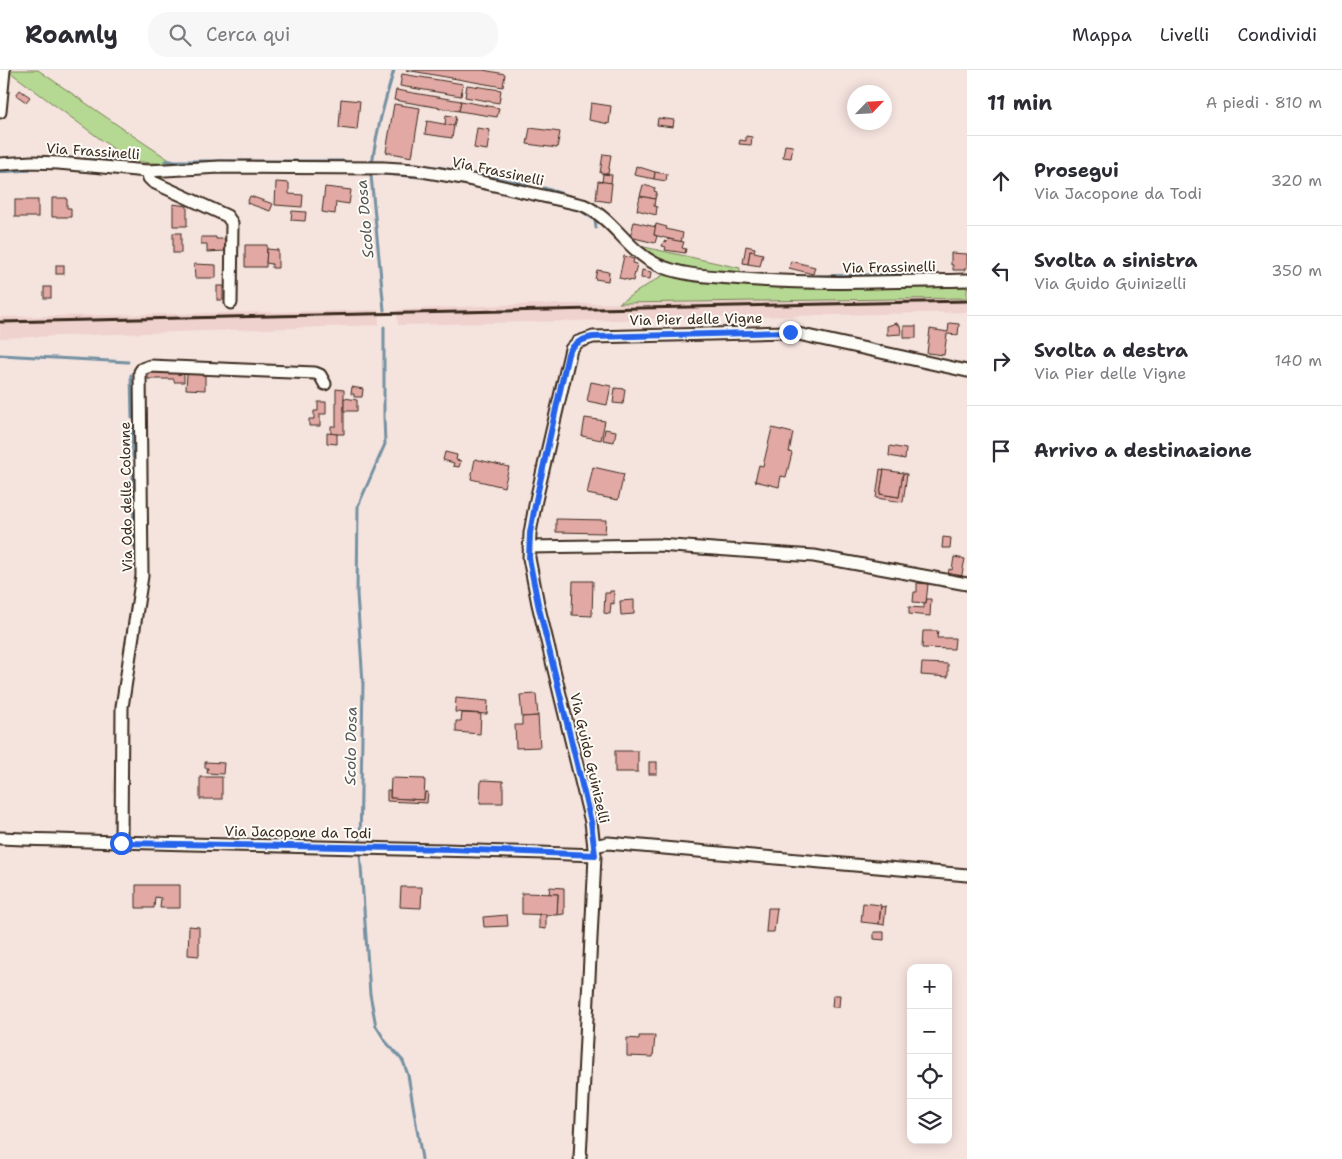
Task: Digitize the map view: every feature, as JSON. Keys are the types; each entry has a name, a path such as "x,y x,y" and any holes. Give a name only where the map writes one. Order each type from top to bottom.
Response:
{"street":[{"path":"0,112 4,70"},
{"name":"Via Frassinelli","path":"0,164 58,163 146,171 220,167 370,167 416,170 463,178 583,205 599,214 649,260 666,268 684,273 772,281 836,283 967,280"},
{"path":"146,171 153,182 227,216 232,224 231,303"},
{"name":"Via Pier delle Vigne","path":"574,345 585,338 593,337 790,332 967,371"},
{"name":"Via Guido Guinizelli","path":"574,345 568,354 538,490 529,547 530,569 591,822 594,851 580,1158"},
{"name":"Via Odo delle Colonne","path":"121,843 122,707 142,576 140,372 142,369 150,366 315,373 320,376 325,384"},
{"path":"529,547 658,546 814,556 967,584"},
{"name":"Via Jacopone da Todi","path":"0,838 121,843 594,851 608,843 967,875"}],"shaded area":[{"path":"967,298 967,312 398,325 397,310 503,305"},
{"path":"378,310 379,325 0,338 0,317"}],"green space":[{"path":"7,70 38,70 177,165 130,161"},
{"path":"635,245 740,268 739,275 672,268"},
{"path":"663,275 729,280 737,285 772,286 777,284 895,288 967,287 967,298 619,303"}],"building":[{"path":"406,70 483,70 505,74 503,87"},
{"path":"402,74 463,84 461,96 400,86"},
{"path":"467,85 501,90 499,103 465,97"},
{"path":"20,90 30,97 26,102 16,95"},
{"path":"396,90 461,101 459,111 394,100"},
{"path":"341,99 360,101 357,130 339,128"},
{"path":"461,101 499,108 497,117 459,111"},
{"path":"591,103 611,106 609,124 589,120"},
{"path":"394,104 420,108 412,157 386,152"},
{"path":"446,115 456,117 454,126 445,124"},
{"path":"658,118 674,120 673,127 657,125"},
{"path":"427,121 454,126 452,138 425,134"},
{"path":"477,128 490,130 487,150 474,148"},
{"path":"530,128 560,132 557,148 527,144"},
{"path":"746,136 752,137 751,145 739,144 740,140 746,141"},
{"path":"785,145 793,146 791,158 783,157"},
{"path":"603,154 611,155 608,174 600,173"},
{"path":"636,166 655,172 654,179 634,175"},
{"path":"655,172 667,174 666,181 654,179"},
{"path":"603,174 612,175 611,183 602,182"},
{"path":"598,181 612,183 610,202 596,200"},
{"path":"276,182 289,183 289,194 303,195 302,207 275,205"},
{"path":"643,185 655,188 654,191 657,192 655,199 640,196"},
{"path":"325,187 351,190 349,204 336,202 335,214 322,212"},
{"path":"250,196 273,204 270,211 247,203"},
{"path":"640,196 655,199 656,215 637,210"},
{"path":"52,198 67,198 67,208 71,208 71,217 52,217"},
{"path":"15,200 38,200 38,217 15,217"},
{"path":"173,204 187,206 187,226 173,226"},
{"path":"292,211 306,212 305,221 291,220"},
{"path":"634,222 656,227 654,235 657,236 655,243 630,237"},
{"path":"656,224 667,227 666,229 683,233 681,242 654,235"},
{"path":"173,233 181,233 181,253 173,253"},
{"path":"201,237 225,239 225,251 207,252 207,244 201,244"},
{"path":"668,239 684,242 682,248 686,249 685,253 665,250 666,247 662,246 664,241 667,242"},
{"path":"245,245 267,245 266,267 245,267"},
{"path":"746,246 755,248 754,252 750,251 748,264 743,263"},
{"path":"267,249 278,250 278,268 272,268 272,264 266,263"},
{"path":"750,251 763,254 760,266 748,264"},
{"path":"951,253 967,254 967,268 965,270 953,270"},
{"path":"624,256 634,259 633,263 637,264 633,281 619,278"},
{"path":"791,261 815,267 813,274 789,268"},
{"path":"194,264 216,265 216,278 195,278"},
{"path":"56,265 64,265 64,274 56,274"},
{"path":"597,270 609,272 608,281 595,279"},
{"path":"642,270 651,272 650,279 641,278"},
{"path":"217,286 223,286 223,300 217,300"},
{"path":"44,287 51,287 51,298 44,298"},
{"path":"897,323 897,325 900,325 901,334 887,335 887,326"},
{"path":"949,323 959,324 958,335 947,334 944,355 927,353 930,329 948,332"},
{"path":"904,326 916,326 916,338 904,338"},
{"path":"148,370 178,370 178,374 184,374 184,382 174,382 174,379 148,379"},
{"path":"187,374 205,374 205,390 186,389"},
{"path":"591,382 611,386 607,405 587,401"},
{"path":"352,387 363,389 362,397 354,397 354,394 351,394"},
{"path":"615,388 625,389 623,404 613,403"},
{"path":"336,389 344,390 344,434 331,434 331,426 336,426"},
{"path":"344,398 357,400 357,411 344,411"},
{"path":"318,402 326,402 326,414 320,414 320,426 309,426 309,419 314,419 314,411 318,411"},
{"path":"585,418 605,421 601,440 582,436"},
{"path":"772,428 793,433 789,452 792,453 786,477 781,476 779,487 755,481 759,465 763,466"},
{"path":"605,429 616,431 614,442 603,440"},
{"path":"327,433 337,434 337,444 327,443"},
{"path":"890,446 906,449 905,459 889,456"},
{"path":"445,452 457,455 456,460 461,461 459,467 453,466 454,463 443,460"},
{"path":"475,459 509,467 504,487 471,479"},
{"path":"593,467 624,474 618,500 587,494"},
{"path":"880,469 884,470 880,494 899,497 903,473 907,474 903,502 876,498"},
{"path":"884,470 903,473 899,497 880,494"},
{"path":"556,519 606,520 605,533 556,532"},
{"path":"943,537 951,538 950,548 942,548"},
{"path":"954,557 965,559 961,579 948,576 949,569 952,570"},
{"path":"573,581 593,581 592,616 572,615"},
{"path":"917,583 928,584 926,603 913,602 914,592 917,592"},
{"path":"610,591 614,591 614,604 611,603 610,614 604,613 605,593 610,593"},
{"path":"927,599 931,599 930,616 909,614 909,607 924,608 924,603 926,603"},
{"path":"634,600 634,614 621,615 620,601"},
{"path":"923,631 938,631 937,638 955,638 954,649 922,648"},
{"path":"922,663 948,664 948,677 921,675"},
{"path":"536,694 538,716 522,717 520,695"},
{"path":"456,698 488,701 487,714 455,712"},
{"path":"462,713 481,714 480,734 456,732 456,721 461,721"},
{"path":"538,716 540,747 516,748 515,725 522,725 522,717"},
{"path":"615,751 638,751 638,772 615,772"},
{"path":"205,762 224,763 223,774 207,773 208,768 205,768"},
{"path":"649,762 657,762 657,774 649,774"},
{"path":"200,777 222,777 222,799 200,799"},
{"path":"391,778 425,779 424,800 390,798"},
{"path":"481,780 503,781 503,803 480,803"},
{"path":"387,790 390,790 390,798 424,800 425,792 428,792 427,803 387,801"},
{"path":"136,885 180,885 180,908 160,908 161,898 155,897 154,908 136,908"},
{"path":"401,887 422,887 421,908 400,907"},
{"path":"550,887 564,888 564,914 557,915 558,894 549,894"},
{"path":"522,893 558,894 557,915 522,914"},
{"path":"863,903 881,905 879,924 861,922"},
{"path":"886,906 884,925 879,924 881,907"},
{"path":"768,908 777,908 774,932 766,932"},
{"path":"539,914 546,914 546,929 539,928"},
{"path":"507,915 508,926 484,927 483,917"},
{"path":"189,926 199,927 199,956 188,955"},
{"path":"874,932 884,932 884,940 874,939"},
{"path":"833,995 840,995 839,1007 832,1007"},
{"path":"639,1036 655,1036 653,1057 627,1056 627,1038 639,1039"}],"waterway":[{"name":"Scolo Dosa","path":"384,310 371,175 377,135 394,70"},
{"path":"71,159 118,160"},
{"path":"165,161 345,161"},
{"name":"Scolo Dosa","path":"369,162 383,162"},
{"path":"402,163 420,165"},
{"path":"438,167 526,184"},
{"path":"0,172 29,170"},
{"path":"384,174 420,177"},
{"path":"446,181 484,188"},
{"path":"544,188 566,195"},
{"path":"507,194 580,210 595,220 596,228"},
{"path":"694,269 720,272"},
{"path":"817,276 912,274"},
{"name":"Scolo Dosa","path":"360,845 363,683 357,594 358,506 385,444 384,327"},
{"path":"0,355 128,362"},
{"path":"131,375 132,418"},
{"path":"132,428 133,458"},
{"path":"133,468 134,547"},
{"name":"Scolo Dosa","path":"360,852 370,994 376,1026 386,1042 403,1061 408,1075 422,1159"}],"railway":[{"path":"0,322 967,301"}],"route":[{"path":"121,843 452,849 595,855 591,822 538,604 529,558 530,533 536,500 568,354 578,342 585,338 593,337 790,332"}]}
